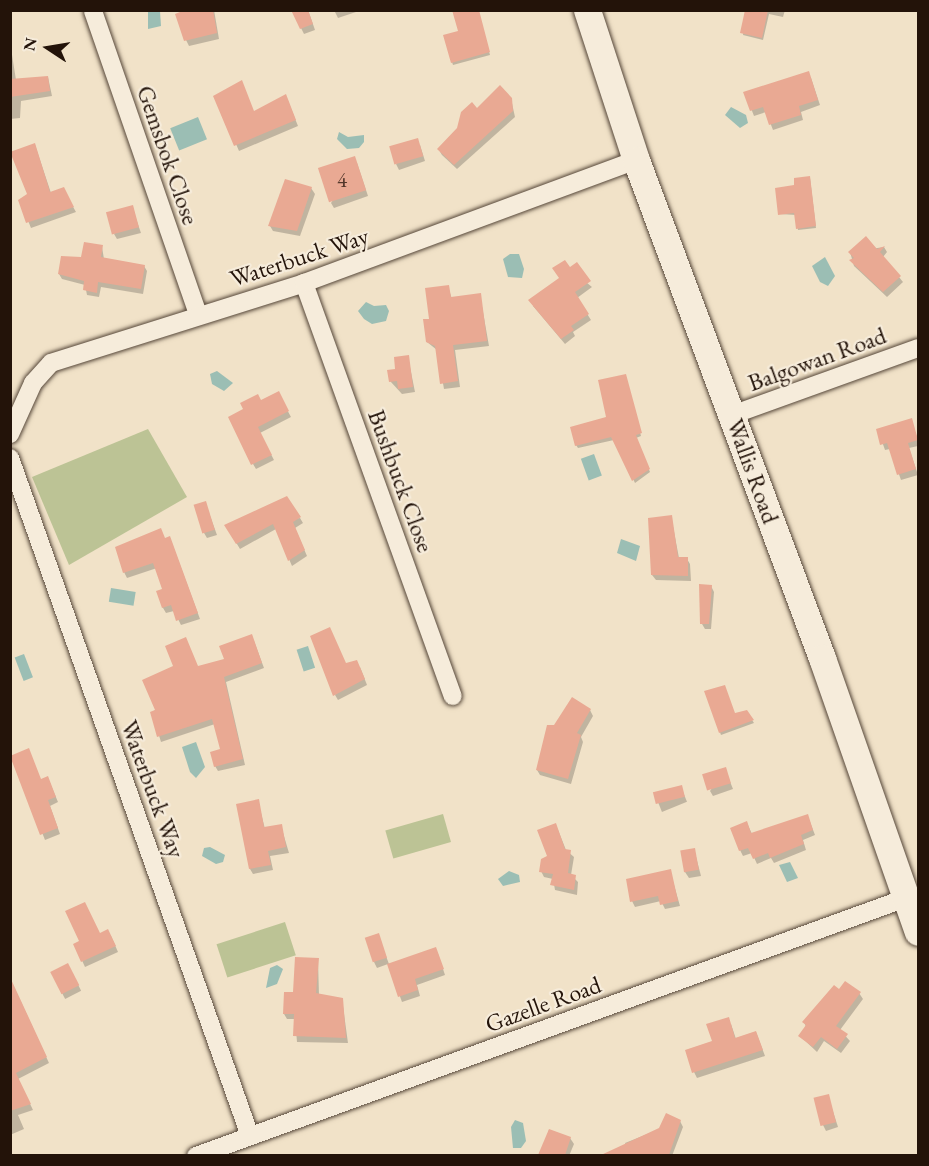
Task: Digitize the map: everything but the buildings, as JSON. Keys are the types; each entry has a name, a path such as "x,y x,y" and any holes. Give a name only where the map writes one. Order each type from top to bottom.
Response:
{"street":[{"name":"Wallis Road","path":"587,10 636,160 732,415 918,932"},
{"name":"Gemsbok Close","path":"93,11 198,314"},
{"name":"Waterbuck Way","path":"10,434 33,383 51,363 198,314 304,284 636,160"},
{"name":"Bushbuck Close","path":"304,284 453,696"},
{"name":"Balgowan Road","path":"732,415 918,348"},
{"name":"Waterbuck Way","path":"10,458 250,1136"},
{"name":"Gazelle Road","path":"196,1155 906,898"}],"green space":[{"path":"148,429 187,497 69,565 32,477"},
{"path":"443,814 451,842 393,858 385,831"},
{"path":"285,922 296,955 227,978 217,944"}],"water":[{"path":"148,11 160,11 161,26 148,29"},
{"path":"731,107 746,115 748,123 740,128 725,115"},
{"path":"198,117 207,139 179,150 170,128"},
{"path":"339,132 348,137 364,135 364,142 359,148 347,149 337,139"},
{"path":"510,254 519,254 524,269 522,278 508,277 503,259"},
{"path":"825,257 835,276 828,286 820,282 812,266"},
{"path":"366,302 374,306 386,305 389,311 386,321 372,324 364,319 358,311"},
{"path":"217,371 233,383 224,391 212,384 210,374"},
{"path":"594,454 602,476 589,480 581,459"},
{"path":"621,539 640,546 636,561 617,553"},
{"path":"111,588 136,592 134,606 109,602"},
{"path":"308,646 315,668 304,672 297,650"},
{"path":"24,654 33,677 24,681 15,658"},
{"path":"196,742 205,767 196,778 190,772 182,747"},
{"path":"210,847 225,855 223,862 216,864 202,856 204,848"},
{"path":"790,862 798,878 787,882 779,865"},
{"path":"509,871 519,875 520,882 503,886 498,879"},
{"path":"277,965 283,969 277,984 266,988 270,968"},
{"path":"515,1120 523,1123 526,1141 521,1148 513,1148 511,1127"}]}
